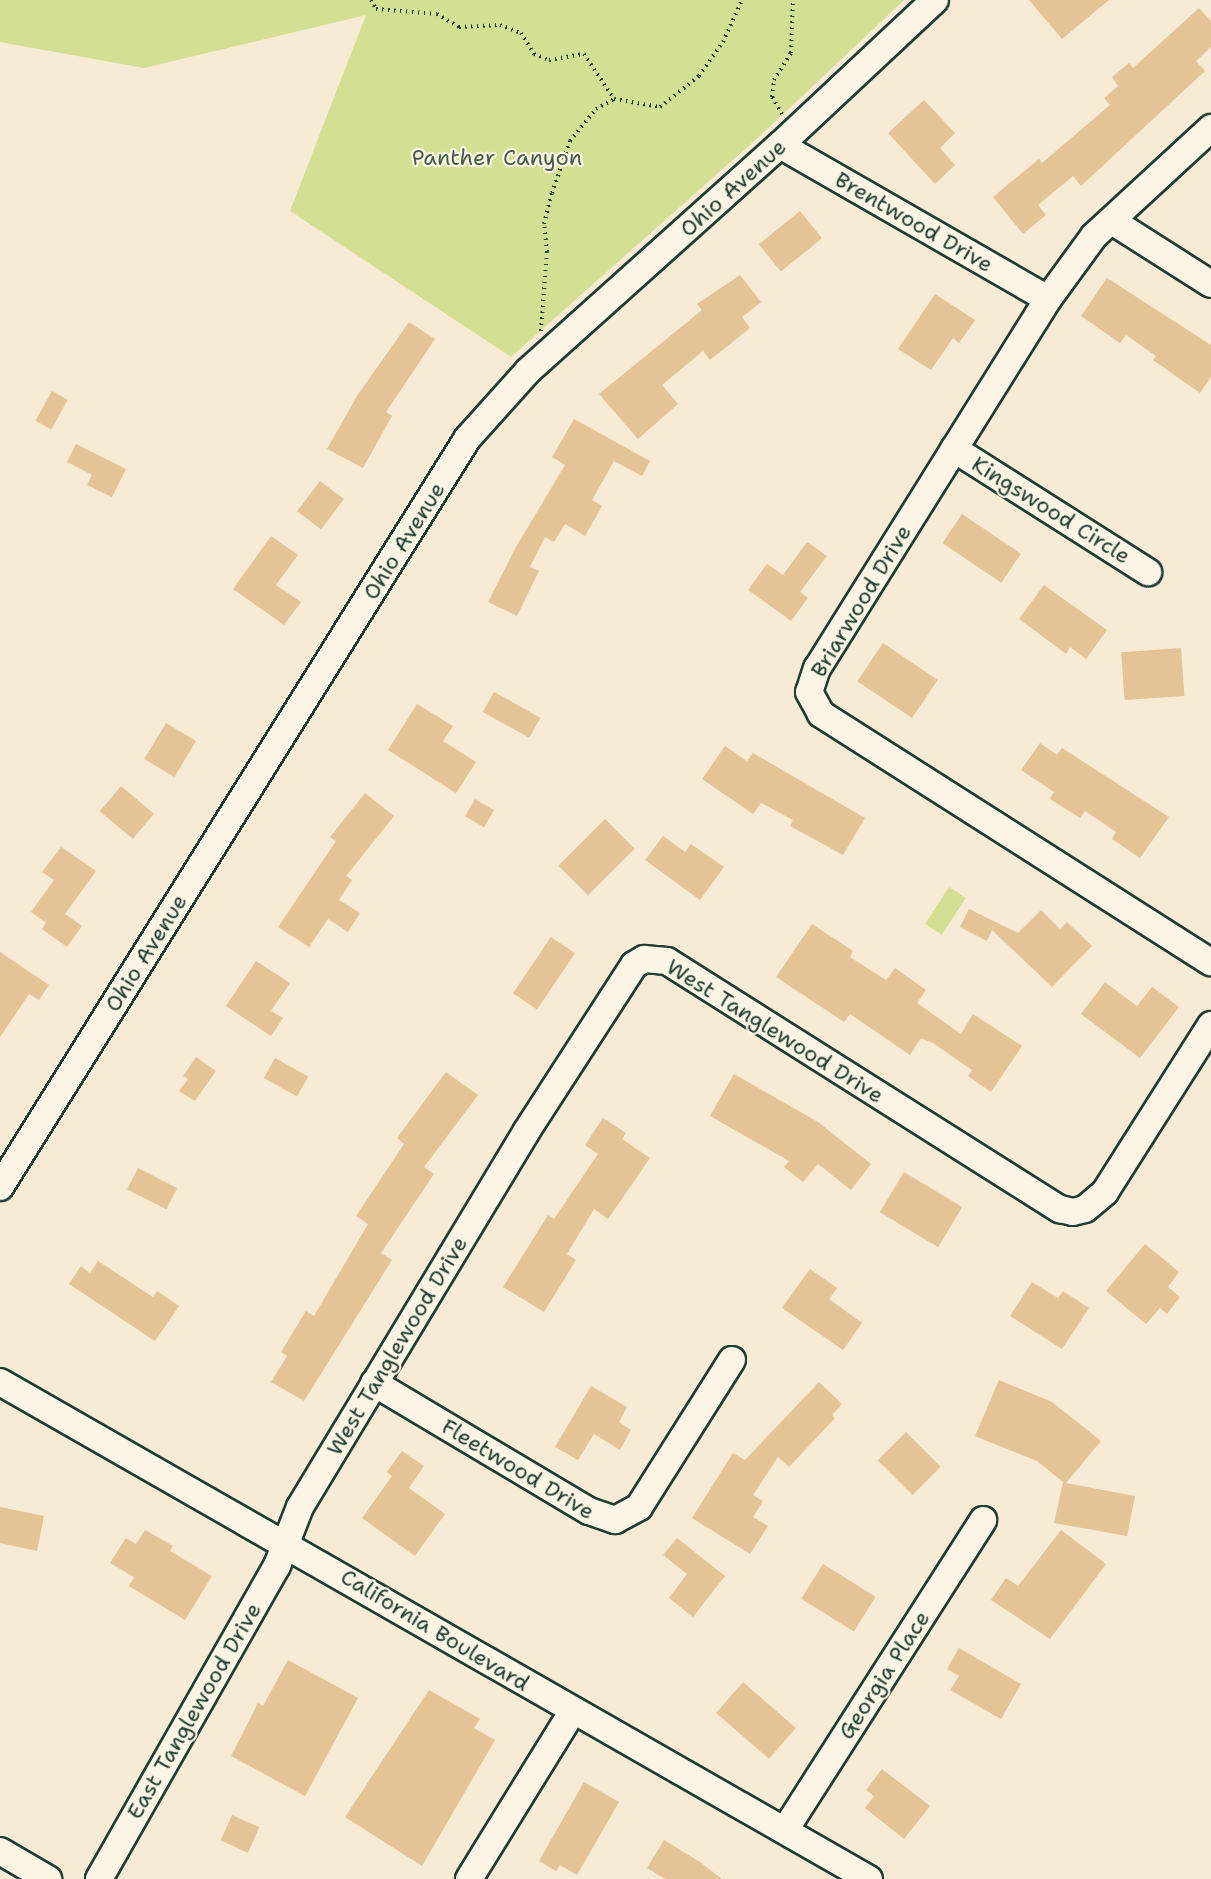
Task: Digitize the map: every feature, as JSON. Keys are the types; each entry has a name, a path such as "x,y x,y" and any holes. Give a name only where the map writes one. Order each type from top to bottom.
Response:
{"street":[{"name":"Ohio Avenue","path":"0,1187 467,439 553,349 787,139 935,0"},
{"name":"Briarwood Drive","path":"1211,128 1094,236 1048,299 814,674 809,692 812,703 821,714 1211,962"},
{"name":"Brentwood Drive","path":"787,139 1048,299"},
{"path":"1112,221 1211,284"},
{"name":"Kingswood Circle","path":"954,449 1148,572"},
{"name":"West Tanglewood Drive","path":"286,1542 300,1507 526,1132 634,965 644,959 667,962 1060,1209 1073,1212 1084,1209 1105,1192 1211,1025"},
{"name":"Fleetwood Drive","path":"374,1383 589,1511 615,1520 639,1507 732,1360"},
{"name":"California Boulevard","path":"0,1382 286,1542 572,1712 869,1879"},
{"name":"Georgia Place","path":"785,1830 983,1520"},
{"name":"East Tanglewood Drive","path":"99,1879 277,1566 286,1542"},
{"path":"475,1877 572,1712"},
{"path":"0,1851 48,1879"}],"path":[{"path":"371,0 376,9 437,14 459,27 500,25 521,33 534,54 549,60 584,54 614,99"},
{"path":"553,349 539,322 547,252 544,224 570,141 596,109 614,99 660,106 699,76 723,42 742,0"},
{"path":"787,139 772,97 774,80 791,52 793,0"}],"green space":[{"name":"Panther Canyon","path":"0,0 904,0 762,134 511,357 290,211 366,15 144,68 0,42"},
{"path":"949,887 966,898 942,935 925,924"}],"building":[{"path":"1029,0 1109,0 1062,39"},
{"path":"1199,8 1211,21 1211,47 1196,61 1205,71 1081,186 1073,176 1038,205 1046,215 1023,234 993,197 1039,159 1042,163 1110,105 1104,98 1118,86 1112,77 1129,63 1133,68"},
{"path":"924,100 955,133 940,148 955,165 935,184 888,133"},
{"path":"800,211 822,238 781,272 759,244"},
{"path":"740,275 761,302 742,317 750,328 710,360 703,351 662,385 678,404 638,439 599,394 702,310 697,304"},
{"path":"1107,278 1211,345 1211,377 1200,393 1153,360 1156,356 1126,335 1120,343 1081,316"},
{"path":"935,294 975,320 959,343 953,338 931,370 898,349"},
{"path":"409,322 435,339 386,412 392,416 363,468 327,449 357,396"},
{"path":"52,391 68,400 51,429 36,421"},
{"path":"574,419 650,461 642,476 614,461 592,500 602,506 585,536 565,524 554,542 545,537 530,567 539,571 517,616 488,602 516,547 565,465 552,457"},
{"path":"76,444 126,469 112,497 87,485 92,475 67,462"},
{"path":"320,481 344,499 321,529 297,511"},
{"path":"962,514 1021,554 1001,583 942,543"},
{"path":"271,536 298,555 276,585 301,602 284,625 233,589"},
{"path":"807,542 827,556 800,592 808,598 791,621 748,590 767,564 783,575"},
{"path":"1044,585 1107,630 1086,659 1070,647 1066,654 1019,619"},
{"path":"883,643 938,680 912,718 857,681"},
{"path":"1181,648 1184,696 1124,700 1121,652"},
{"path":"494,692 540,718 529,738 483,712"},
{"path":"417,704 453,726 443,741 476,762 456,793 388,750"},
{"path":"166,723 196,741 174,777 144,759"},
{"path":"1040,743 1057,755 1062,748 1169,817 1140,858 1112,839 1116,832 1085,811 1080,818 1050,799 1054,792 1021,770"},
{"path":"725,746 747,761 753,753 865,818 843,855 790,826 793,820 761,803 753,814 702,779"},
{"path":"121,786 154,814 133,839 100,811"},
{"path":"365,793 394,816 346,876 352,880 339,900 360,913 348,932 328,919 309,947 278,927 336,841 330,837"},
{"path":"475,799 494,810 484,827 465,816"},
{"path":"605,819 635,849 588,895 558,866"},
{"path":"663,836 685,852 691,844 724,867 700,900 645,860"},
{"path":"61,847 96,871 65,914 82,926 67,947 42,929 46,923 31,912 54,880 42,872"},
{"path":"969,909 1018,933 1041,910 1060,929 1067,922 1092,946 1052,987 992,930 987,941 960,927"},
{"path":"812,924 853,951 850,957 886,980 895,968 926,990 917,1003 961,1034 973,1014 1022,1046 991,1092 968,1076 972,1070 933,1043 921,1038 910,1055 850,1014 844,1022 776,977"},
{"path":"551,937 575,953 537,1010 513,993"},
{"path":"0,952 49,985 39,1000 29,994 0,1037"},
{"path":"256,961 290,983 271,1011 283,1018 271,1036 226,1006"},
{"path":"1105,982 1137,1006 1152,987 1179,1007 1140,1058 1081,1014"},
{"path":"196,1057 216,1071 195,1101 179,1091 188,1079 183,1076"},
{"path":"275,1058 308,1076 297,1097 264,1078"},
{"path":"446,1072 478,1095 424,1167 434,1174 381,1253 392,1260 304,1401 271,1382 287,1356 281,1352 306,1311 314,1316 368,1224 356,1216 404,1144 397,1138"},
{"path":"734,1074 818,1122 871,1164 851,1190 818,1164 803,1182 784,1167 789,1161 710,1116"},
{"path":"603,1118 626,1133 622,1139 650,1158 608,1219 594,1209 567,1254 576,1260 544,1312 503,1287 548,1215 554,1219 598,1154 585,1145"},
{"path":"138,1168 177,1188 166,1209 127,1189"},
{"path":"904,1172 962,1207 938,1247 880,1212"},
{"path":"1145,1244 1179,1272 1168,1287 1180,1297 1167,1314 1160,1308 1146,1324 1106,1291"},
{"path":"98,1261 153,1297 157,1291 179,1306 155,1341 69,1284 81,1266 90,1273"},
{"path":"810,1269 837,1288 829,1299 862,1323 843,1350 782,1308"},
{"path":"1032,1282 1058,1298 1063,1291 1089,1308 1062,1349 1010,1316"},
{"path":"999,1380 1052,1402 1101,1441 1066,1483 1135,1496 1127,1536 1054,1523 1063,1482 1037,1461 975,1436"},
{"path":"819,1382 842,1404 832,1415 835,1418 789,1467 778,1457 753,1495 763,1501 753,1517 768,1526 750,1554 692,1518 733,1453 745,1460"},
{"path":"591,1386 627,1407 619,1422 631,1430 620,1450 594,1434 578,1460 555,1447"},
{"path":"906,1432 941,1467 912,1495 878,1460"},
{"path":"402,1451 424,1466 409,1488 445,1514 415,1556 362,1518 392,1476 387,1472"},
{"path":"0,1507 44,1516 37,1551 0,1543"},
{"path":"145,1530 173,1546 170,1551 212,1576 185,1620 129,1586 134,1577 110,1563 126,1538 136,1544"},
{"path":"1061,1530 1106,1564 1050,1639 991,1600 1006,1578 1018,1586"},
{"path":"677,1538 725,1576 693,1617 669,1598 687,1574 663,1555"},
{"path":"823,1564 876,1597 854,1632 801,1599"},
{"path":"959,1648 1021,1684 1001,1719 950,1690 959,1676 947,1669"},
{"path":"288,1660 358,1698 305,1796 231,1756 258,1703 263,1706"},
{"path":"743,1682 796,1728 769,1759 716,1713"},
{"path":"429,1690 480,1719 474,1728 495,1740 422,1866 345,1817"},
{"path":"882,1769 930,1806 904,1839 865,1808 874,1796 866,1790"},
{"path":"584,1782 619,1802 577,1875 560,1865 556,1871 539,1861"},
{"path":"232,1815 259,1827 248,1853 221,1841"},
{"path":"664,1840 700,1862 722,1879 665,1879 647,1868"}]}
